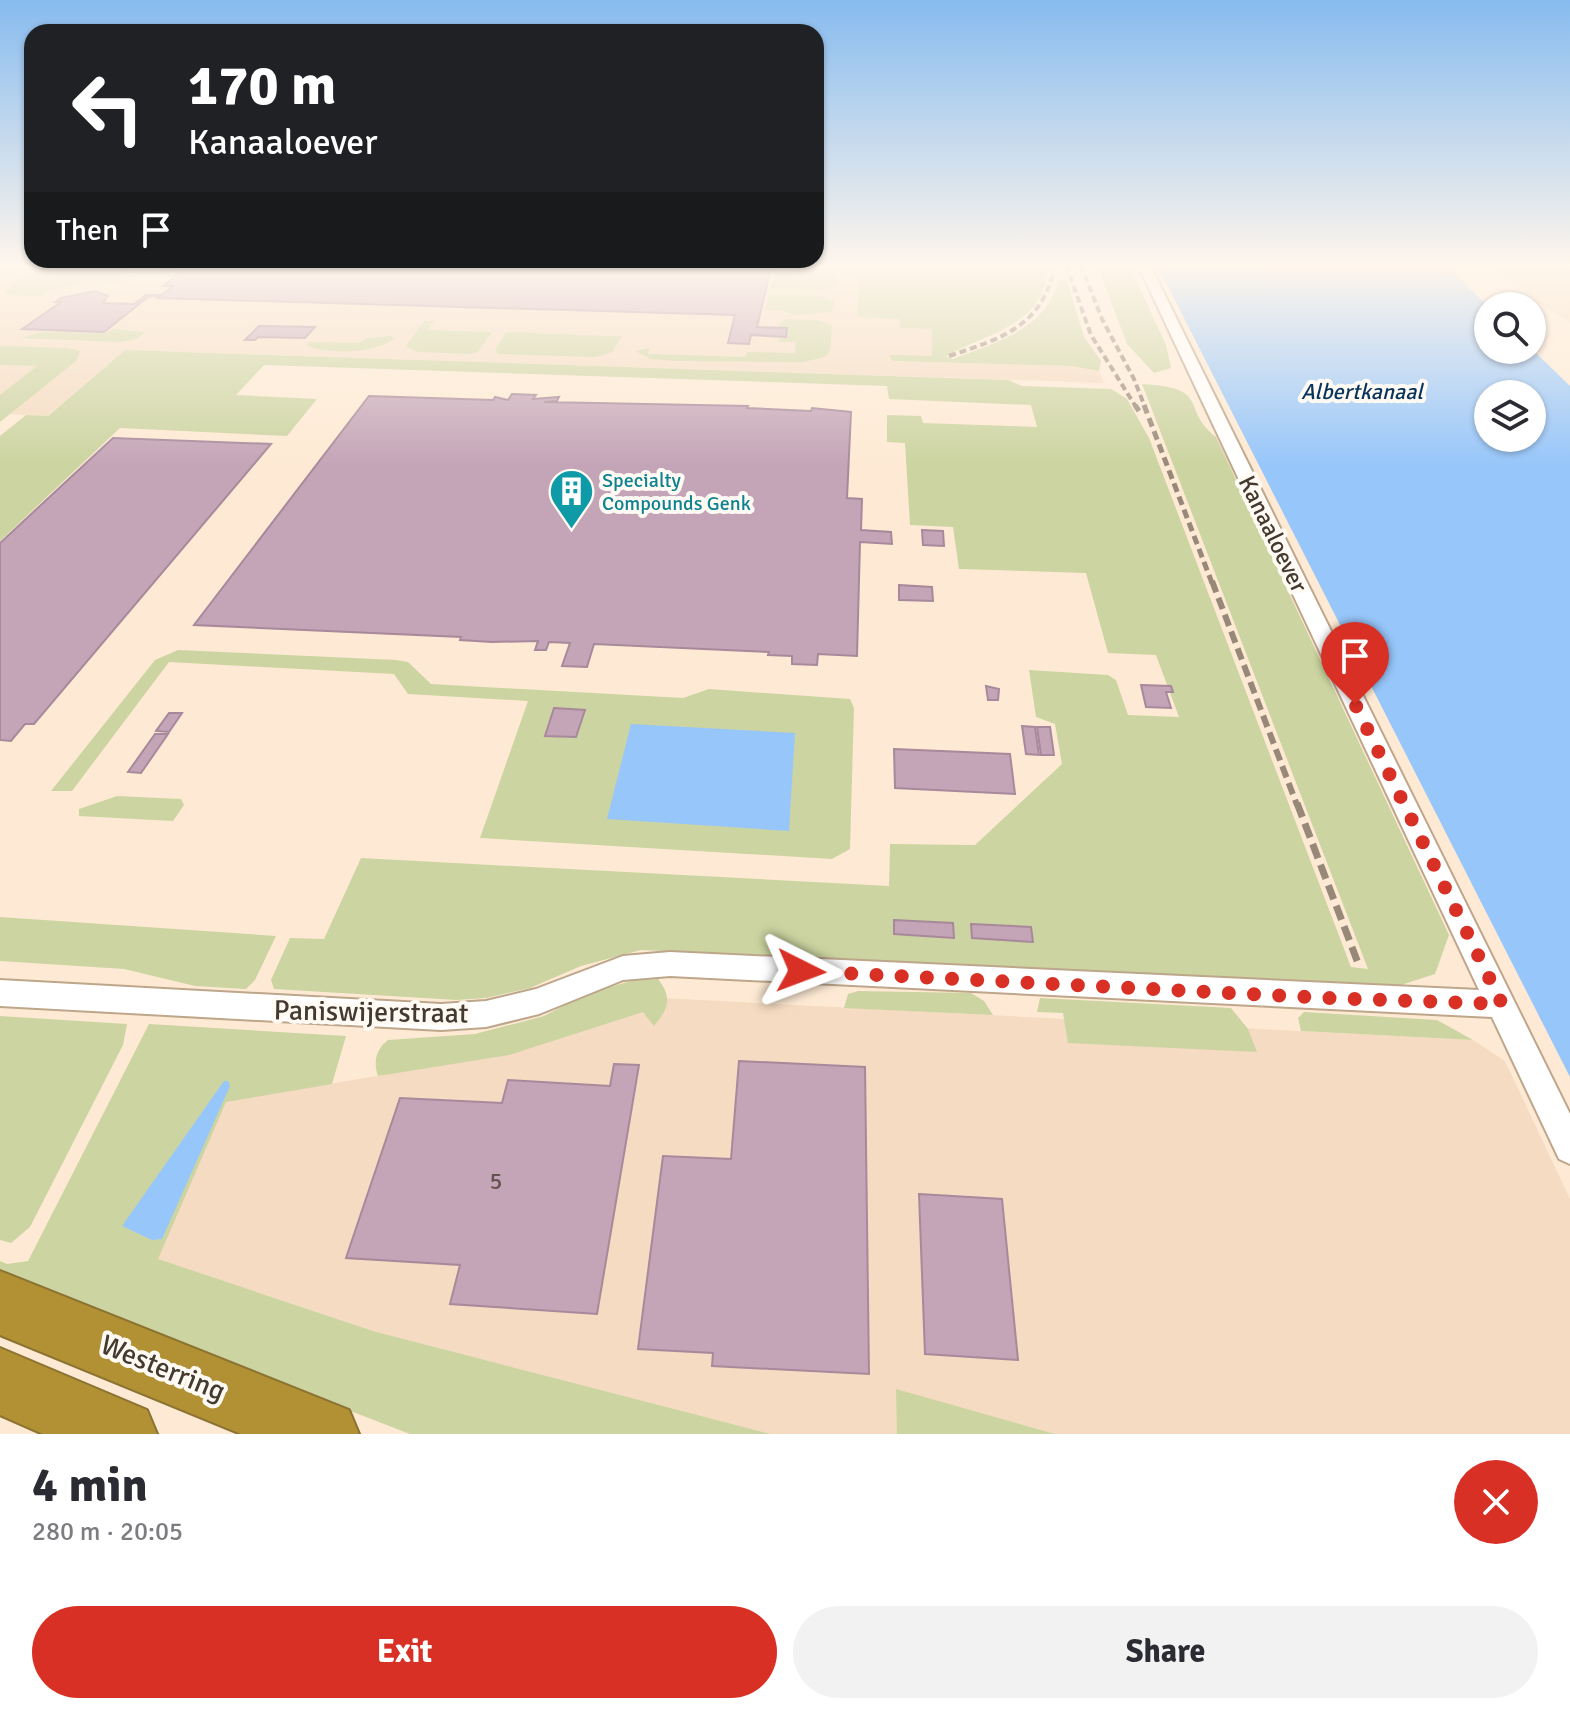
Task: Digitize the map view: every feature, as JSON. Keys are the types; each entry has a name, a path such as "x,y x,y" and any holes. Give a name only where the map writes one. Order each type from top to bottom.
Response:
{"highway":[{"name":"Westerring","path":"0,1303 325,1434"},
{"path":"0,1381 123,1434"}],"street":[{"name":"Kanaaloever","path":"1176,332 1570,1148"},
{"name":"Paniswijerstraat","path":"0,993 151,1004 441,1017 486,1014 539,1001 583,981 623,968 670,964 1327,998 1502,1004"}],"shaded area":[{"path":"0,332 932,332 933,356 893,361 1072,366 1099,371 1104,383 125,350 47,416 9,414 75,361 0,351"},
{"path":"0,365 38,366 0,395"},
{"path":"641,997 1473,1040 1505,1061 1570,1199 1570,1434 1055,1434 897,1390 897,1434 771,1434 373,1331 157,1259 226,1101 383,1075 489,1049"}],"green space":[{"path":"42,332 146,332 136,339 120,342 21,338"},
{"path":"416,332 492,332 479,351 471,354 418,352 406,346"},
{"path":"506,332 622,336 612,352 596,357 499,354 495,350"},
{"path":"788,332 831,332 830,351 825,357 803,362 676,361 651,359 635,351 650,348 648,354 745,357 747,352 795,353 796,342 779,342 780,338 787,337"},
{"path":"932,332 998,332 946,356 953,359 1018,332 1082,332 1101,361 1099,371 1072,366 893,361 889,355 932,356"},
{"path":"1122,332 1160,332 1171,368 1154,373 1127,344"},
{"path":"391,336 394,339 385,344 363,350 339,351 307,346 309,342 358,343 368,338"},
{"path":"0,346 80,351 76,361 0,422 0,395 37,366 0,365"},
{"path":"125,350 1008,380 1022,386 1111,389 1127,399 1149,438 1351,967 1368,969 1142,384 1178,390 1192,401 1205,427 1216,437 1449,935 1435,974 1398,986 641,950 581,966 530,988 486,998 456,1000 274,989 271,980 290,938 324,939 361,858 889,886 890,844 975,845 1062,764 1055,724 1036,717 1029,670 1108,675 1116,680 1128,715 1179,717 1156,655 1108,653 1086,573 959,569 953,527 910,525 905,443 887,442 887,415 921,416 923,423 1037,427 1031,405 889,399 887,386 264,365 236,395 317,399 287,436 120,428 0,541 0,436 26,415 48,416"},
{"path":"178,650 396,660 408,662 431,684 683,698 709,689 850,699 854,708 850,849 832,859 480,838 528,701 408,694 394,674 169,662 72,791 51,791 155,660"},
{"path":"117,796 181,799 184,805 173,821 79,816 79,809"},
{"path":"0,917 276,936 255,980 246,989 195,986 124,969 0,961"},
{"path":"658,979 666,992 667,1003 654,1026 643,1012 509,1055 378,1076 377,1056 388,1040 475,1034 544,1016 588,993 631,981"},
{"path":"858,991 971,993 984,1001 993,1015 844,1008 848,994"},
{"path":"1040,998 1231,1008 1248,1029 1257,1052 1068,1043 1063,1013 1037,1012"},
{"path":"1304,1012 1437,1020 1473,1040 1301,1031 1298,1018"},
{"path":"0,1016 127,1024 123,1045 30,1227 11,1243 0,1240"},
{"path":"149,1024 346,1036 332,1084 226,1102 158,1259 373,1331 771,1434 410,1434 0,1276 0,1261 7,1264 28,1261"},
{"path":"896,1389 1055,1434 897,1434"}],"water":[{"name":"Albertkanaal","path":"1191,332 1474,332 1474,364 1546,363 1570,386 1570,1077"},
{"path":"631,724 795,733 789,831 607,819"},
{"path":"224,1081 228,1081 230,1086 162,1239 152,1240 122,1226"}],"building":[{"path":"253,332 311,332 305,338 258,337 245,340"},
{"path":"731,332 787,332 786,337 751,335 749,344 728,343"},
{"name":"Specialty Compounds Genk","path":"512,394 536,395 533,399 559,397 557,401 544,402 748,406 811,411 812,408 851,412 847,498 862,499 861,530 891,532 892,544 860,542 857,656 818,654 817,665 792,664 792,656 768,655 769,652 594,644 587,667 562,666 570,643 549,642 546,650 535,650 538,641 492,642 460,640 461,637 194,625 369,396 493,400 495,397 508,400"},
{"path":"113,438 271,444 34,724 25,724 11,741 0,740 0,543"},
{"path":"922,530 943,531 944,546 923,545"},
{"path":"899,585 932,587 933,601 899,600"},
{"path":"1141,685 1171,686 1173,692 1166,692 1171,708 1146,707"},
{"path":"986,686 999,689 998,700 988,700"},
{"path":"554,708 585,710 576,737 545,736"},
{"path":"169,713 182,713 169,732 156,731"},
{"path":"1022,726 1035,727 1039,755 1026,754"},
{"path":"1037,727 1050,727 1054,755 1041,755"},
{"path":"155,734 168,734 141,773 128,772"},
{"path":"894,749 1010,754 1015,794 895,788"},
{"path":"894,920 953,923 954,938 894,934"},
{"path":"971,924 1031,927 1033,942 972,938"},
{"path":"739,1061 865,1067 869,1374 712,1366 713,1353 638,1349 663,1156 731,1159"},
{"path":"614,1064 639,1065 597,1314 450,1304 460,1265 346,1258 400,1098 502,1103 508,1080 610,1086"},
{"path":"919,1194 1002,1199 1018,1360 925,1354"}],"railway":[{"path":"949,356 1009,332"},
{"path":"1090,332 1136,407"},
{"path":"1109,332 1145,407"},
{"path":"1135,405 1139,411"},
{"path":"1144,405 1212,583"},
{"path":"1212,581 1297,805"},
{"path":"1297,803 1358,963"}],"place":[{"name":"Specialty Compounds Genk","path":"571,531"}],"route":[{"path":"801,971 1502,1004 1355,704"}]}
